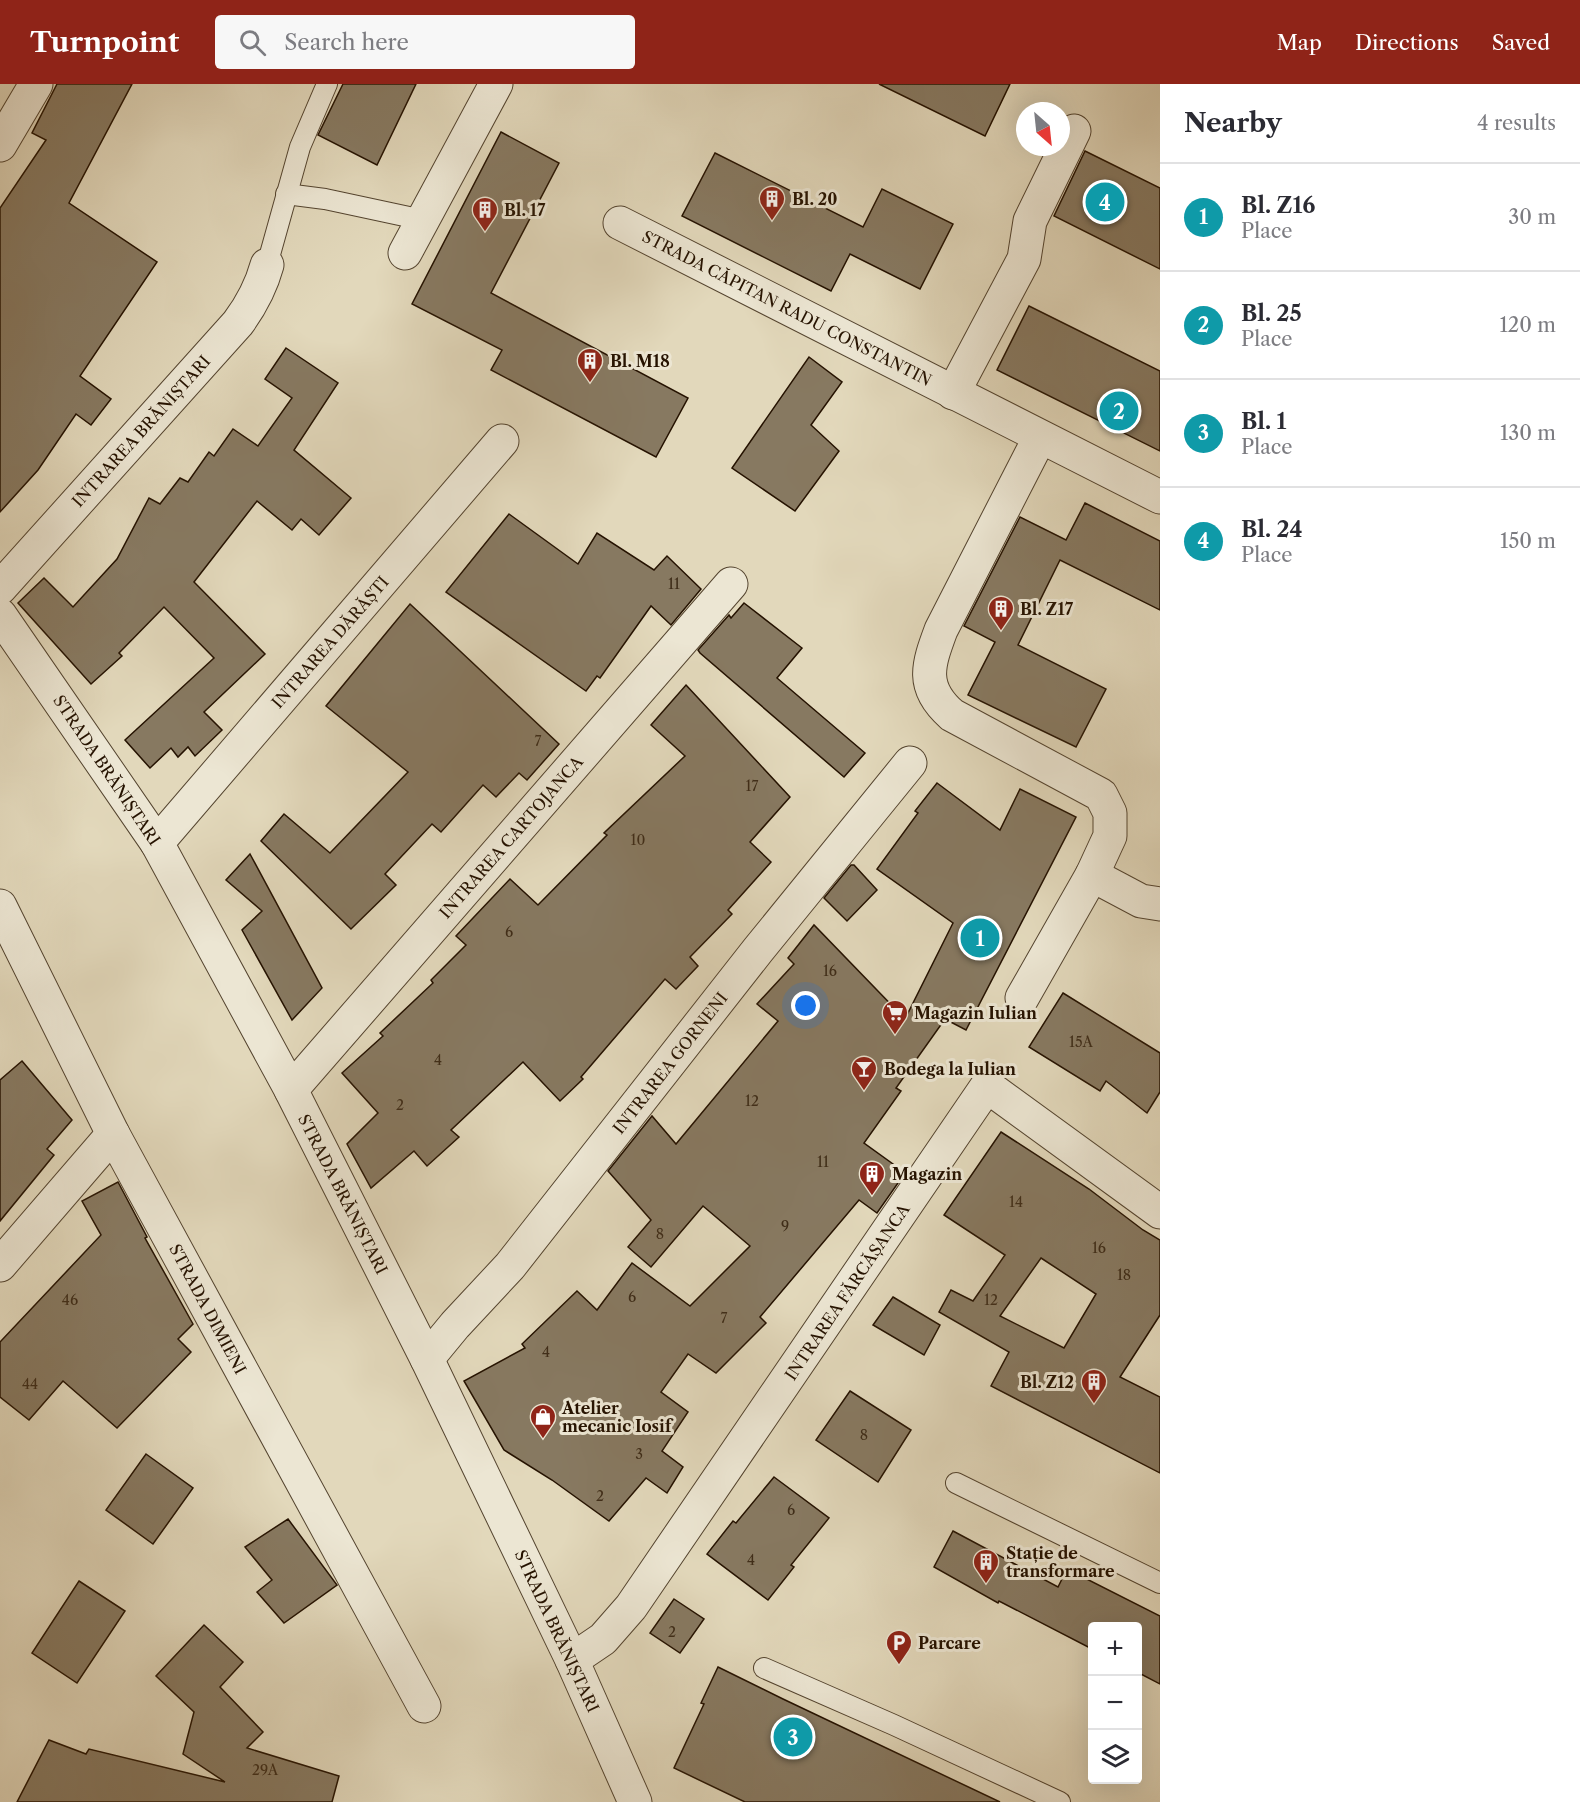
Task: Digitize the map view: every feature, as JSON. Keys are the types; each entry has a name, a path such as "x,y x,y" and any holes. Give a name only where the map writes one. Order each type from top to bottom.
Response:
{"street":[{"path":"0,145 36,84"},
{"path":"405,254 496,84"},
{"path":"953,393 1024,259 1030,221 1074,131"},
{"name":"STRADA CĂPITAN RADU CONSTANTIN","path":"620,223 1160,497"},
{"name":"INTRAREA BRĂNIȘTARI","path":"0,588 238,323 251,306 261,286 267,265"},
{"path":"1022,998 1092,875 1110,836 1110,813 1101,795 952,715 938,703 931,688 929,672 941,630 1040,437"},
{"name":"INTRAREA DĂRĂȘTI","path":"157,843 502,441"},
{"name":"INTRAREA CARTOJANCA","path":"291,1090 731,584"},
{"name":"STRADA BRĂNIȘTARI","path":"0,615 157,843 291,1090 427,1359 572,1660 635,1802"},
{"name":"INTRAREA GORNENI","path":"427,1359 510,1266 758,950 910,763"},
{"path":"1092,875 1141,901 1160,904"},
{"name":"STRADA DIMIENI","path":"0,906 113,1134 424,1706"},
{"name":"INTRAREA FĂRCĂȘANCA","path":"572,1660 603,1639 631,1606 987,1086 1160,1212"},
{"path":"0,1265 113,1134"}],"lane":[{"path":"267,265 300,147 327,84"},
{"path":"286,194 325,199 423,220"},
{"path":"957,1483 1160,1583"},
{"path":"764,1668 1060,1802"}],"building":[{"path":"57,84 132,84 69,203 157,262 80,376 111,399 91,425 76,414 38,470 0,512 0,208 46,140 32,133"},
{"path":"343,84 416,84 377,165 318,135"},
{"path":"879,84 1010,84 985,136"},
{"path":"501,132 559,163 491,293 688,398 656,457 491,370 502,350 412,304"},
{"path":"1085,151 1160,188 1160,269 1054,216"},
{"name":"Bl. 20","path":"715,153 863,227 882,189 953,224 920,289 850,254 831,291 682,216"},
{"path":"1029,306 1160,371 1160,451 997,370"},
{"path":"286,348 338,383 294,450 351,498 319,535 301,519 292,530 257,501 194,582 265,654 204,712 222,730 195,756 188,747 178,757 171,748 150,768 125,740 214,658 164,607 119,653 122,656 91,684 18,603 44,578 73,607 117,559 149,498 160,504 180,478 188,482 209,452 214,456 233,429 258,446 292,398 265,379"},
{"path":"809,357 842,382 811,425 839,451 795,511 732,468"},
{"name":"Bl. Z17","path":"1085,503 1160,541 1160,610 1060,560 1018,645 1106,689 1076,747 968,695 995,642 964,626 1020,517 1066,540"},
{"path":"509,514 578,564 597,533 654,570 667,556 701,589 671,625 651,606 600,678 597,676 586,691 446,592"},
{"path":"744,603 802,648 777,678 865,753 844,777 698,650 729,615 731,618"},
{"path":"410,604 559,744 527,780 519,773 496,797 483,785 441,832 432,824 385,874 396,885 351,929 261,841 284,814 330,853 408,772 326,706"},
{"path":"686,685 790,797 750,842 771,862 728,910 732,914 690,957 698,966 676,989 665,979 581,1077 583,1079 560,1101 523,1062 451,1130 459,1137 427,1166 414,1151 371,1188 347,1144 378,1113 342,1073 383,1036 380,1033 433,983 431,980 466,945 456,936 510,879 538,905 607,835 604,833 685,756 651,725"},
{"path":"937,783 1000,830 1020,789 1076,817 966,1030 945,1019 896,1088 901,1091 864,1143 900,1169 898,1183 877,1213 859,1200 760,1317 766,1323 716,1373 688,1354 661,1392 688,1412 662,1451 683,1467 667,1493 646,1478 609,1521 552,1480 504,1450 464,1381 525,1348 522,1344 577,1291 597,1310 632,1263 690,1306 750,1246 703,1206 651,1267 628,1247 651,1220 608,1171 652,1116 676,1144 778,1021 757,1004 794,964 788,958 814,925 905,1019 953,923 877,869 918,813 915,811"},
{"path":"250,854 322,988 292,1020 242,930 262,911 226,880"},
{"path":"851,865 854,865 877,890 847,921 824,898"},
{"path":"1063,993 1160,1053 1160,1092 1147,1113 1106,1081 1100,1091 1029,1047"},
{"path":"22,1061 72,1120 47,1149 54,1155 0,1221 0,1080"},
{"path":"1001,1132 1089,1189 1160,1240 1160,1315 1120,1377 1160,1397 1160,1473 991,1386 1009,1352 939,1312 951,1290 973,1301 1005,1255 944,1215","holes":["1041,1258 1096,1294 1064,1348 1000,1316"]},
{"path":"118,1182 147,1237 145,1238 193,1324 178,1339 191,1352 117,1428 63,1381 29,1420 0,1397 0,1342 101,1235 82,1201"},
{"path":"893,1297 940,1325 924,1355 873,1325"},
{"path":"850,1391 911,1430 878,1482 816,1440"},
{"path":"146,1454 193,1488 153,1544 106,1510"},
{"path":"774,1477 829,1518 791,1565 794,1567 768,1600 707,1554 733,1521 736,1523"},
{"path":"288,1519 337,1585 284,1623 257,1592 272,1580 245,1547"},
{"path":"953,1531 1058,1587 1067,1569 1160,1616 1160,1684 1142,1675 1142,1622 1088,1622 1088,1647 999,1601 998,1603 934,1567"},
{"path":"79,1581 125,1611 77,1683 32,1653"},
{"path":"674,1599 704,1619 680,1653 650,1633"},
{"path":"204,1625 243,1662 220,1687 263,1732 247,1748 339,1776 332,1802 17,1802 49,1740 86,1754 89,1749 225,1782 183,1754 194,1712 156,1676"},
{"path":"718,1667 1000,1802 745,1802 674,1768 704,1704 701,1703"}],"place":[{"name":"Bl. 24","path":"1105,202"},
{"name":"Bl. 20","path":"772,222"},
{"name":"Bl. 17","path":"485,233"},
{"name":"Bl. M18","path":"590,384"},
{"name":"Bl. 25","path":"1119,411"},
{"name":"Bl. Z17","path":"1001,632"},
{"name":"Bl. Z16","path":"980,938"},
{"name":"Magazin Iulian","path":"895,1036"},
{"name":"Bodega la Iulian","path":"864,1092"},
{"name":"Magazin","path":"872,1197"},
{"name":"Bl. Z12","path":"1094,1405"},
{"name":"Atelier mecanic Iosif","path":"543,1440"},
{"name":"Stație de transformare","path":"986,1585"},
{"name":"Parcare","path":"899,1666"},
{"name":"Bl. 1","path":"793,1737"}]}
